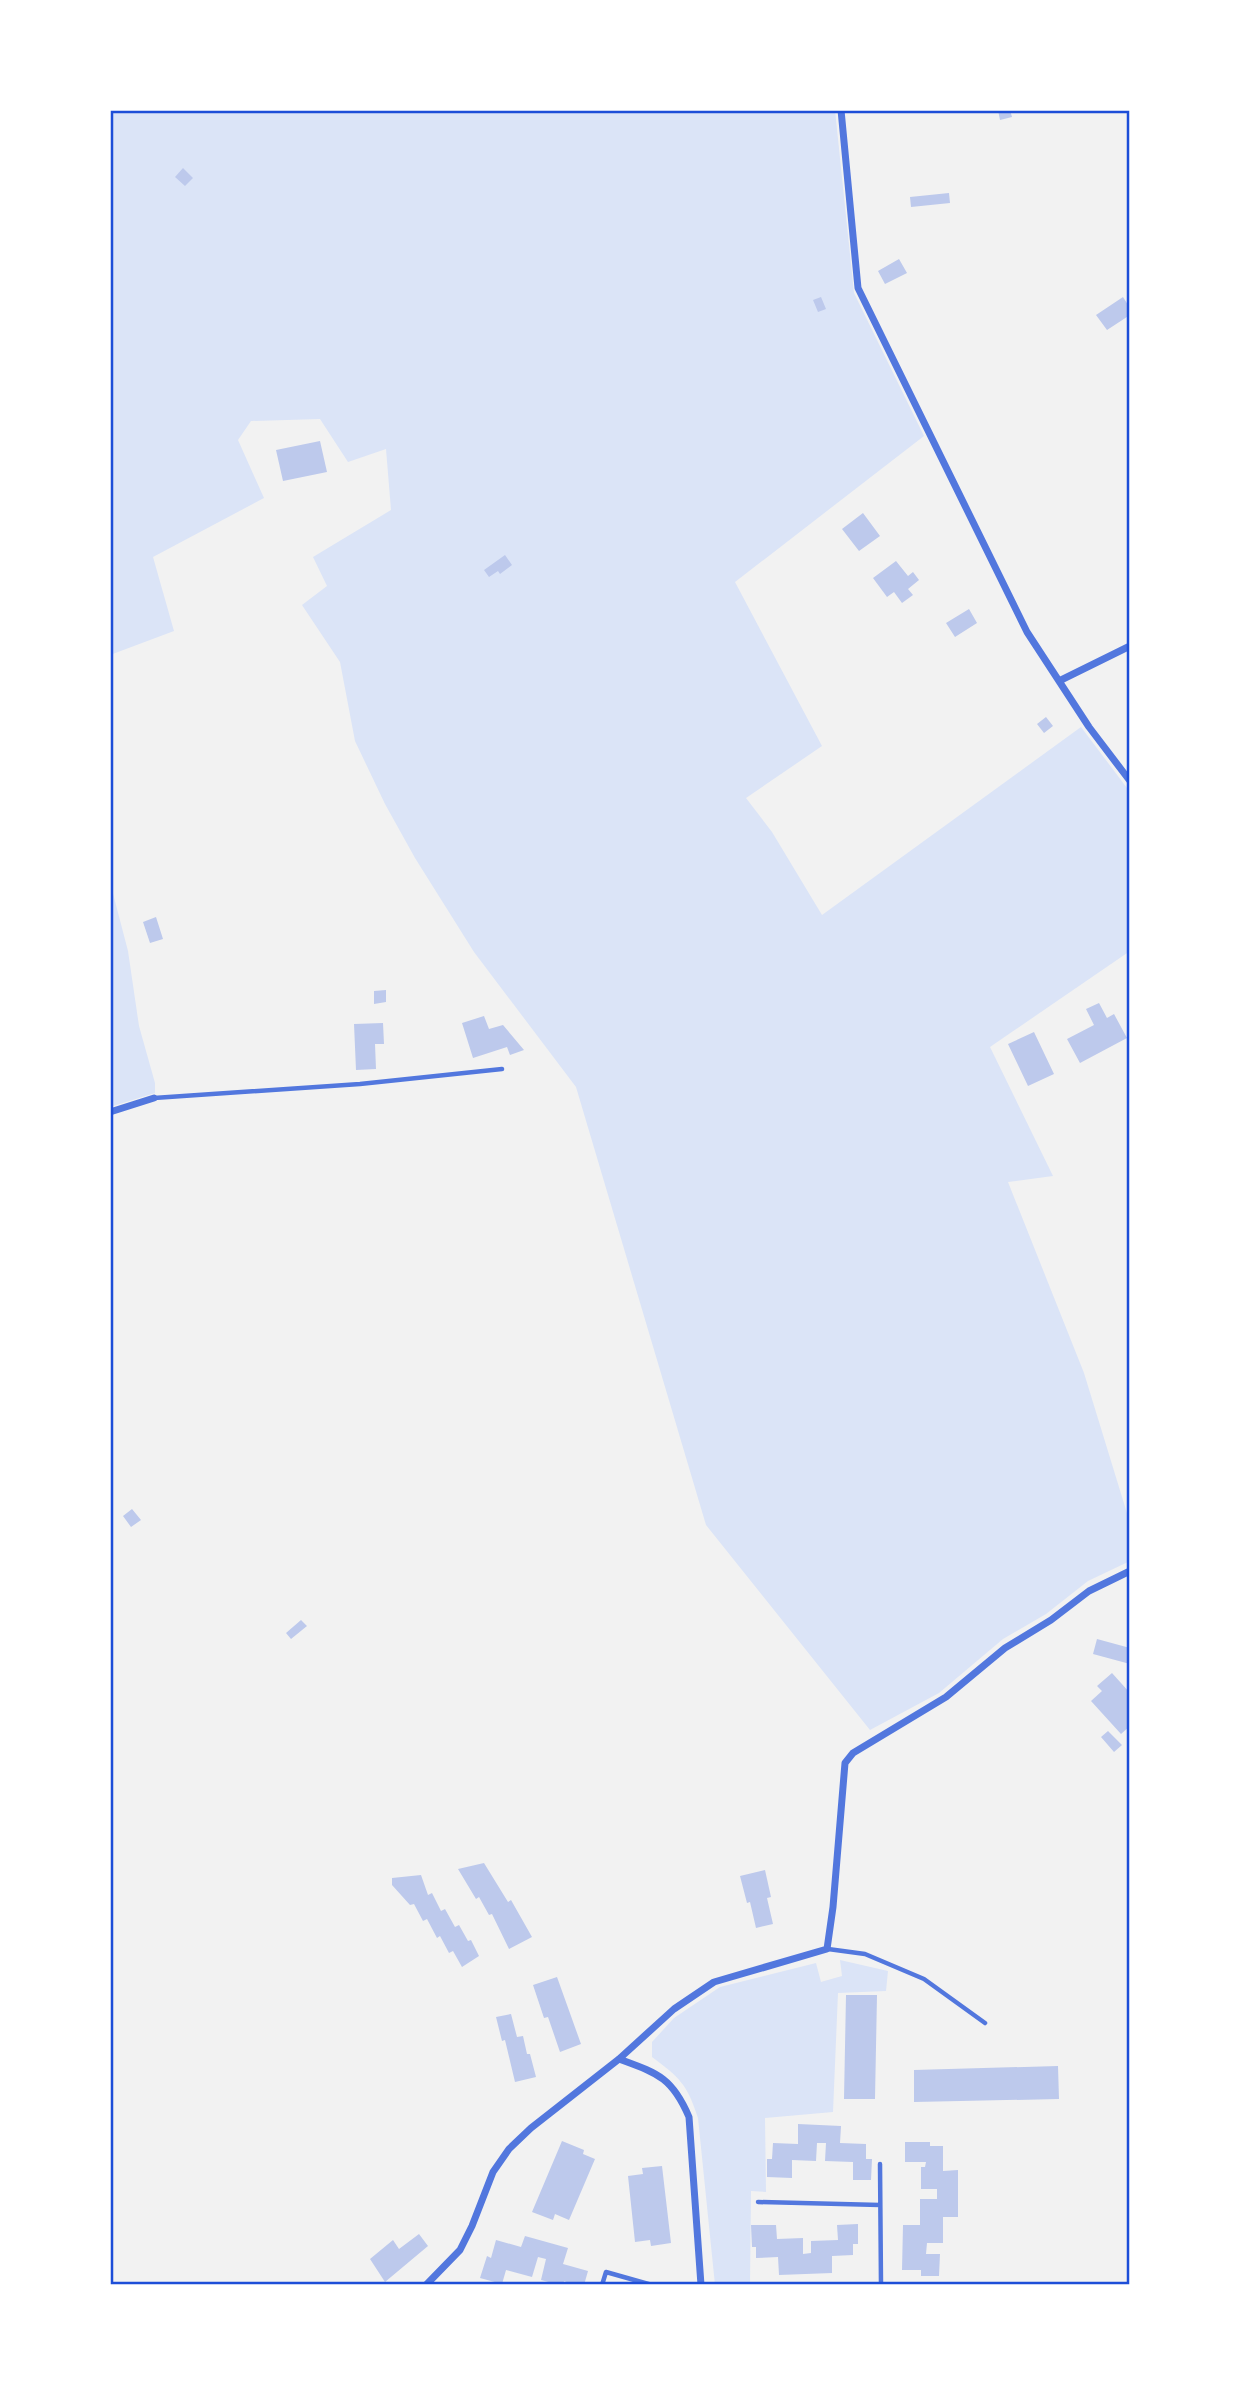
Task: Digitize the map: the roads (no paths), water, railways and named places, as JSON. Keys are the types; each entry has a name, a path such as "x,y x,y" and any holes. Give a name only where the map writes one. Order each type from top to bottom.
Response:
{"street":[{"path":"841,110 858,288 1027,632 1089,727 1130,781"},
{"path":"1059,681 1130,646"},
{"path":"110,1112 154,1098"},
{"path":"426,2285 460,2250 493,2172 509,2149 531,2128 619,2059 674,2009 714,1982 827,1949 845,1763 853,1753 946,1697 1005,1648 1051,1620 1089,1591 1130,1571"},
{"path":"619,2059 652,2071 670,2083 682,2100 688,2117 701,2285"}],"lane":[{"path":"154,1098 360,1084 502,1069"},
{"path":"827,1949 865,1954 924,1979 985,2023"},
{"path":"880,2164 881,2285"},
{"path":"758,2202 880,2205"},
{"path":"602,2285 606,2272 652,2285"}]}
